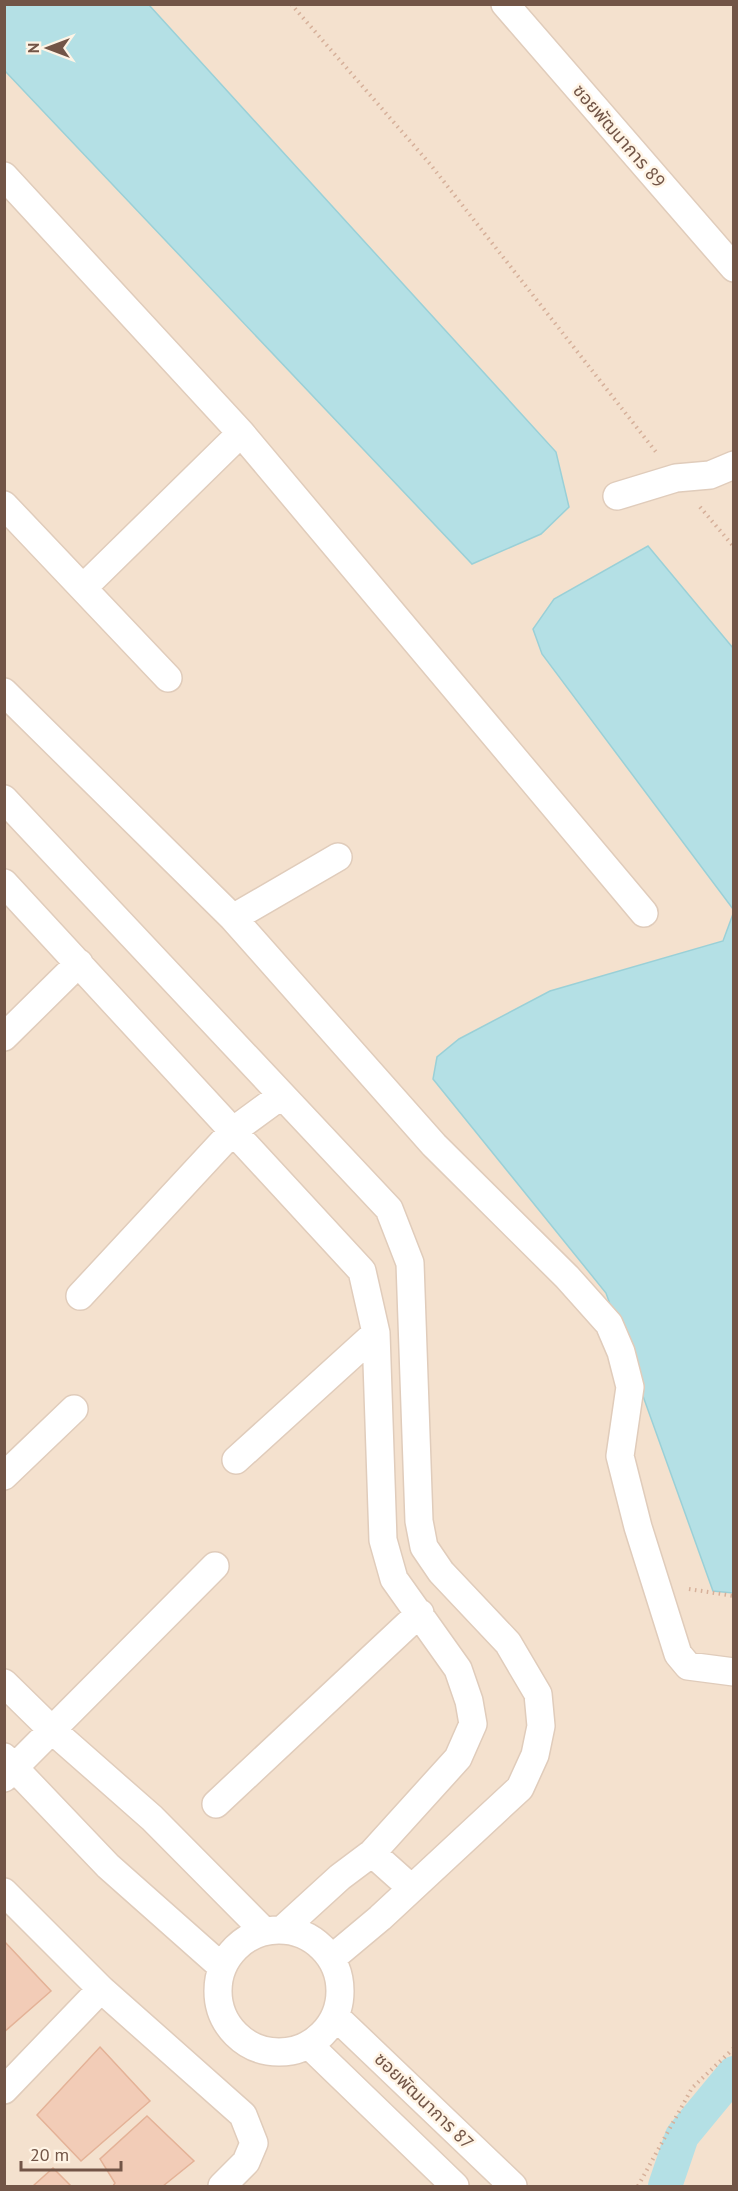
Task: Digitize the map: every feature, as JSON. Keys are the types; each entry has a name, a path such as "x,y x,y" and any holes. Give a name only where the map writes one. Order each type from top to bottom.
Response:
{"street":[{"name":"ซอยพัฒนาการ 89","path":"505,4 734,268"},
{"path":"4,176 241,433 644,913"},
{"path":"82,588 241,433"},
{"path":"617,496 676,478 710,475 734,465"},
{"path":"4,505 168,678"},
{"path":"4,692 233,918 434,1144 567,1277 609,1324 621,1352 630,1387 620,1456 638,1527 678,1654 688,1666 734,1672"},
{"path":"4,799 389,1209 402,1236 410,1263 419,1521 424,1547 441,1572 508,1643 538,1694 541,1726 535,1755 520,1788 410,1887 380,1918 331,1959"},
{"path":"233,918 338,857"},
{"path":"4,883 362,1271 376,1333 383,1540 394,1579 420,1612 458,1669 469,1701 473,1724 458,1758 372,1853 273,1930 246,1938 232,1950 222,1967 217,1986 219,2005 226,2022 238,2037 254,2047 272,2052 291,2052 309,2045 324,2033 335,2016 340,1997 339,1977 331,1959 319,1944 302,1934 273,1930 152,1818 52,1730 4,1683"},
{"path":"4,1037 79,963"},
{"path":"80,1296 233,1131 282,1095"},
{"path":"236,1460 376,1333"},
{"path":"4,1476 74,1409"},
{"path":"215,1566 52,1730 8,1767 108,1866 222,1967"},
{"path":"216,1804 420,1612"},
{"path":"372,1853 410,1887"},
{"path":"4,1892 102,1989 243,2115 254,2143 246,2162 222,2187"},
{"path":"4,2090 102,1989"},
{"name":"ซอยพัฒนาการ 87","path":"335,2016 513,2187"},
{"path":"309,2045 455,2187"}],"path":[{"path":"291,4 430,164 676,478 734,547"},
{"path":"656,1584 734,1596"},
{"path":"638,2187 692,2088 734,2048"}],"shaded area":[{"path":"5,5 733,5 733,2186 5,2186"}],"water":[{"path":"5,4 149,5 556,452 569,507 541,534 472,564 5,71"},
{"path":"648,546 733,648 733,909 542,654 533,629 554,599"},
{"path":"733,914 733,1593 713,1591 606,1293 433,1079 437,1057 459,1039 550,991 723,941"}],"building":[{"path":"4,1941 51,1991 4,2032"},
{"path":"100,2047 150,2101 81,2161 37,2115"},
{"path":"147,2116 194,2161 163,2186 113,2186 115,2183 100,2159"},
{"path":"53,2168 71,2186 33,2186"}],"waterway":[{"path":"665,2186 682,2136 734,2073"}]}
